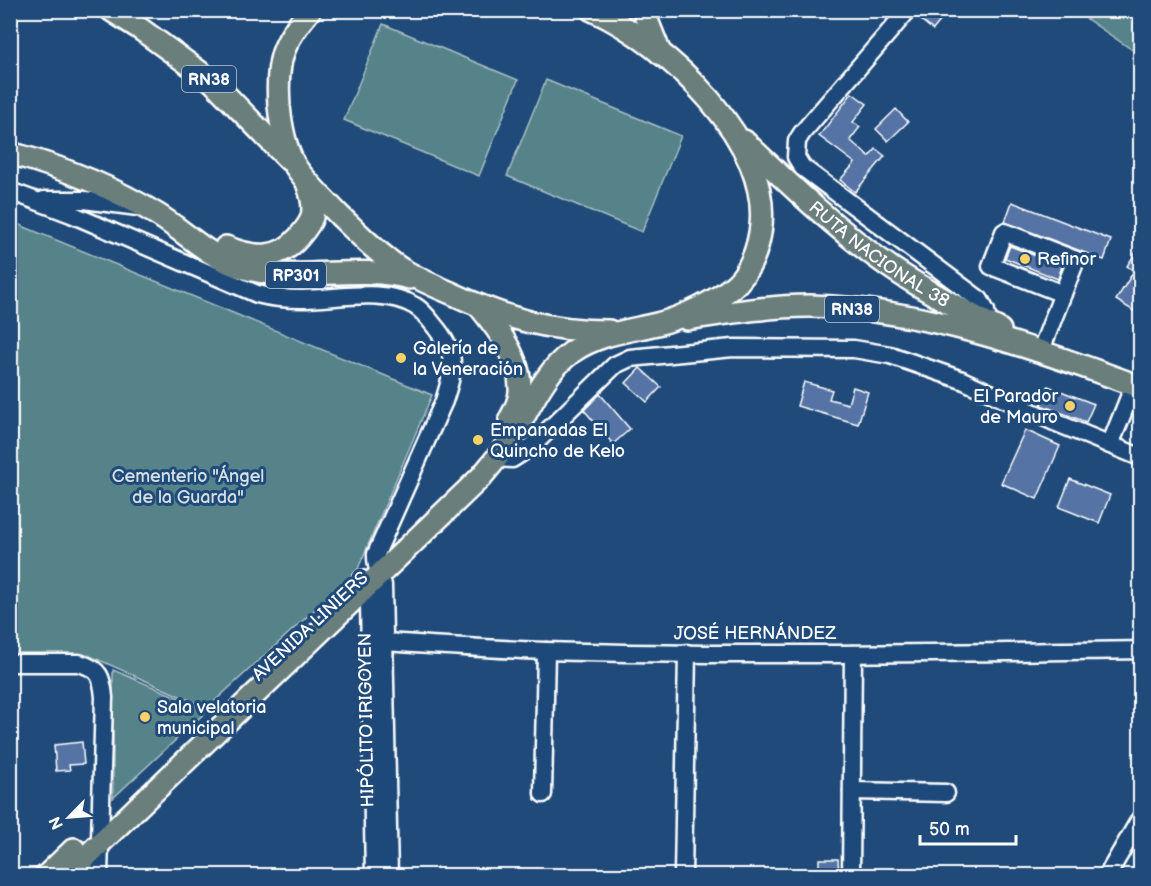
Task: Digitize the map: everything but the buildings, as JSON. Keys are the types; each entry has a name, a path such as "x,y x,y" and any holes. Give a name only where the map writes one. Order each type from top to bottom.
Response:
{"main road":[{"name":"RN38","path":"111,10 212,81 371,246 401,268 480,307 527,323 586,331 625,331 660,323 701,307 737,283 750,265 757,246 762,221 760,199 750,165 736,134 716,106 686,75 660,53 624,27 592,10"},
{"name":"RN38","path":"300,172 285,139 280,119 279,62 287,42 310,10"},
{"path":"643,10 660,53"},
{"name":"RUTA NACIONAL 38","path":"736,134 833,222 893,268 988,324 1041,350"},
{"name":"RP301","path":"10,153 71,173 147,208 174,224 219,258 255,271 293,275 380,272 431,284"},
{"name":"RP301","path":"174,224 247,255 266,257 281,252 294,243 308,226 312,216 312,200 300,172"},
{"name":"RUTA NACIONAL 38","path":"660,323 766,308 809,306 874,311 952,326 1041,350 1137,386"},
{"path":"480,307 506,344 518,374 520,388 516,421"},
{"path":"516,421 560,362 587,344 625,331"},
{"name":"AVENIDA LINIERS","path":"371,576 516,421"},
{"name":"AVENIDA LINIERS","path":"46,876 99,835 371,576 481,477 496,458 516,421"},
{"name":"AVENIDA LINIERS","path":"66,876 99,835"}],"street":[{"path":"908,10 802,133 797,141 795,157 802,167 980,300 986,311 988,324"},
{"path":"10,191 37,200 84,200 147,208"},
{"name":"HIPÓLITO IRIGOYEN","path":"37,200 257,294 279,298 388,297 416,306 430,320 450,347 453,358 452,378 444,401 388,524 376,554 371,576 377,642 388,876"},
{"path":"1041,350 1076,261 1004,232 991,266 1063,294"},
{"path":"496,458 512,459 531,447 615,365 630,358 733,348 854,349 890,355 962,380 1052,421 1140,457"},
{"path":"1110,445 1137,386"},
{"name":"HIPÓLITO IRIGOYEN","path":"374,876 377,642"},
{"name":"JOSÉ HERNÁNDEZ","path":"377,642 546,651 853,654 1140,650"},
{"path":"543,794 546,651"},
{"path":"683,876 687,652"},
{"path":"851,876 853,654"},
{"path":"10,663 80,663 98,672 104,697 99,876"},
{"path":"852,791 946,793"},
{"path":"1107,876 1140,819"}],"green space":[{"path":"1075,11 1140,11 1140,55"},
{"path":"383,24 518,80 479,176 344,120"},
{"path":"546,80 681,136 642,232 507,176"},
{"name":"Cementerio \"Ángel de la Guarda\"","path":"10,221 432,395 357,571 207,708 88,655 11,655"},
{"path":"113,670 208,710 113,798"}],"place":[{"name":"Refinor","path":"1025,259"},
{"name":"Galería de la Veneración","path":"401,358"},
{"name":"El Parador de Mauro","path":"1070,406"},
{"name":"Empanadas El Quincho de Kelo","path":"478,440"},
{"name":"Sala velatoria municipal","path":"145,717"}]}
